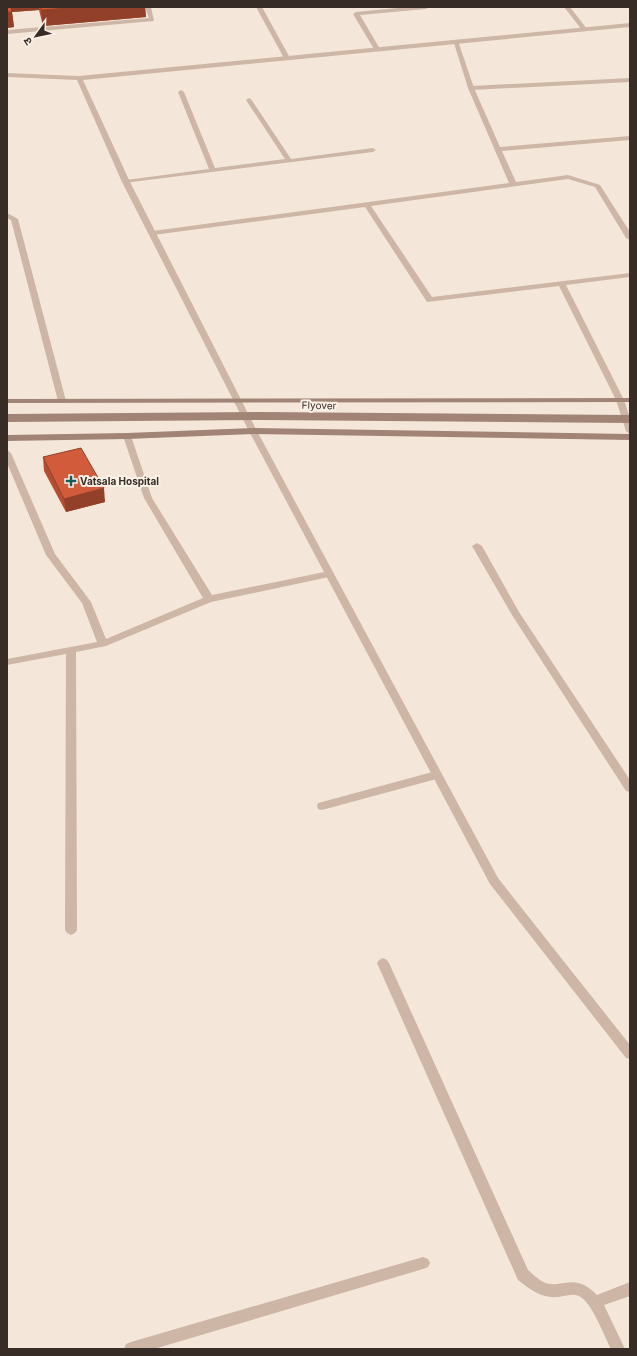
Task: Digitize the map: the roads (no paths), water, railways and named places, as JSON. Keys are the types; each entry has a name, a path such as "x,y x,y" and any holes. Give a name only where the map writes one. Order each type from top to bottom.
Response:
{"main road":[{"path":"7,401 630,400"},
{"name":"Flyover","path":"7,418 261,416 630,419"},
{"path":"7,438 127,436 253,431 630,437"}],"street":[{"path":"7,32 152,20 148,7"},
{"path":"259,7 287,58"},
{"path":"377,49 356,14 426,7"},
{"path":"567,7 584,29"},
{"path":"7,75 79,78 630,24"},
{"path":"455,42 471,88 513,184"},
{"path":"79,78 126,182 253,431 494,882 630,1054"},
{"path":"471,88 553,85 576,81 630,80"},
{"path":"181,92 213,170"},
{"path":"249,100 289,161"},
{"path":"497,148 630,138"},
{"path":"126,182 373,150"},
{"path":"153,233 366,203 568,177 598,186 628,230 630,238"},
{"path":"366,203 430,300 630,275"},
{"path":"7,215 14,219 62,401"},
{"path":"561,283 620,400 630,431"},
{"path":"127,436 148,498 209,599"},
{"path":"7,453 51,555 86,602 103,644"},
{"path":"476,546 515,613 630,788"},
{"path":"7,662 103,644 209,599 329,574"},
{"path":"71,650 71,930"},
{"path":"322,806 436,775"},
{"path":"383,963 523,1275 535,1285 551,1291 571,1288 583,1290 595,1302 618,1349"},
{"path":"131,1349 424,1263"},
{"path":"595,1302 630,1289"}],"place":[{"name":"Vatsala Hospital","path":"71,481"}]}
